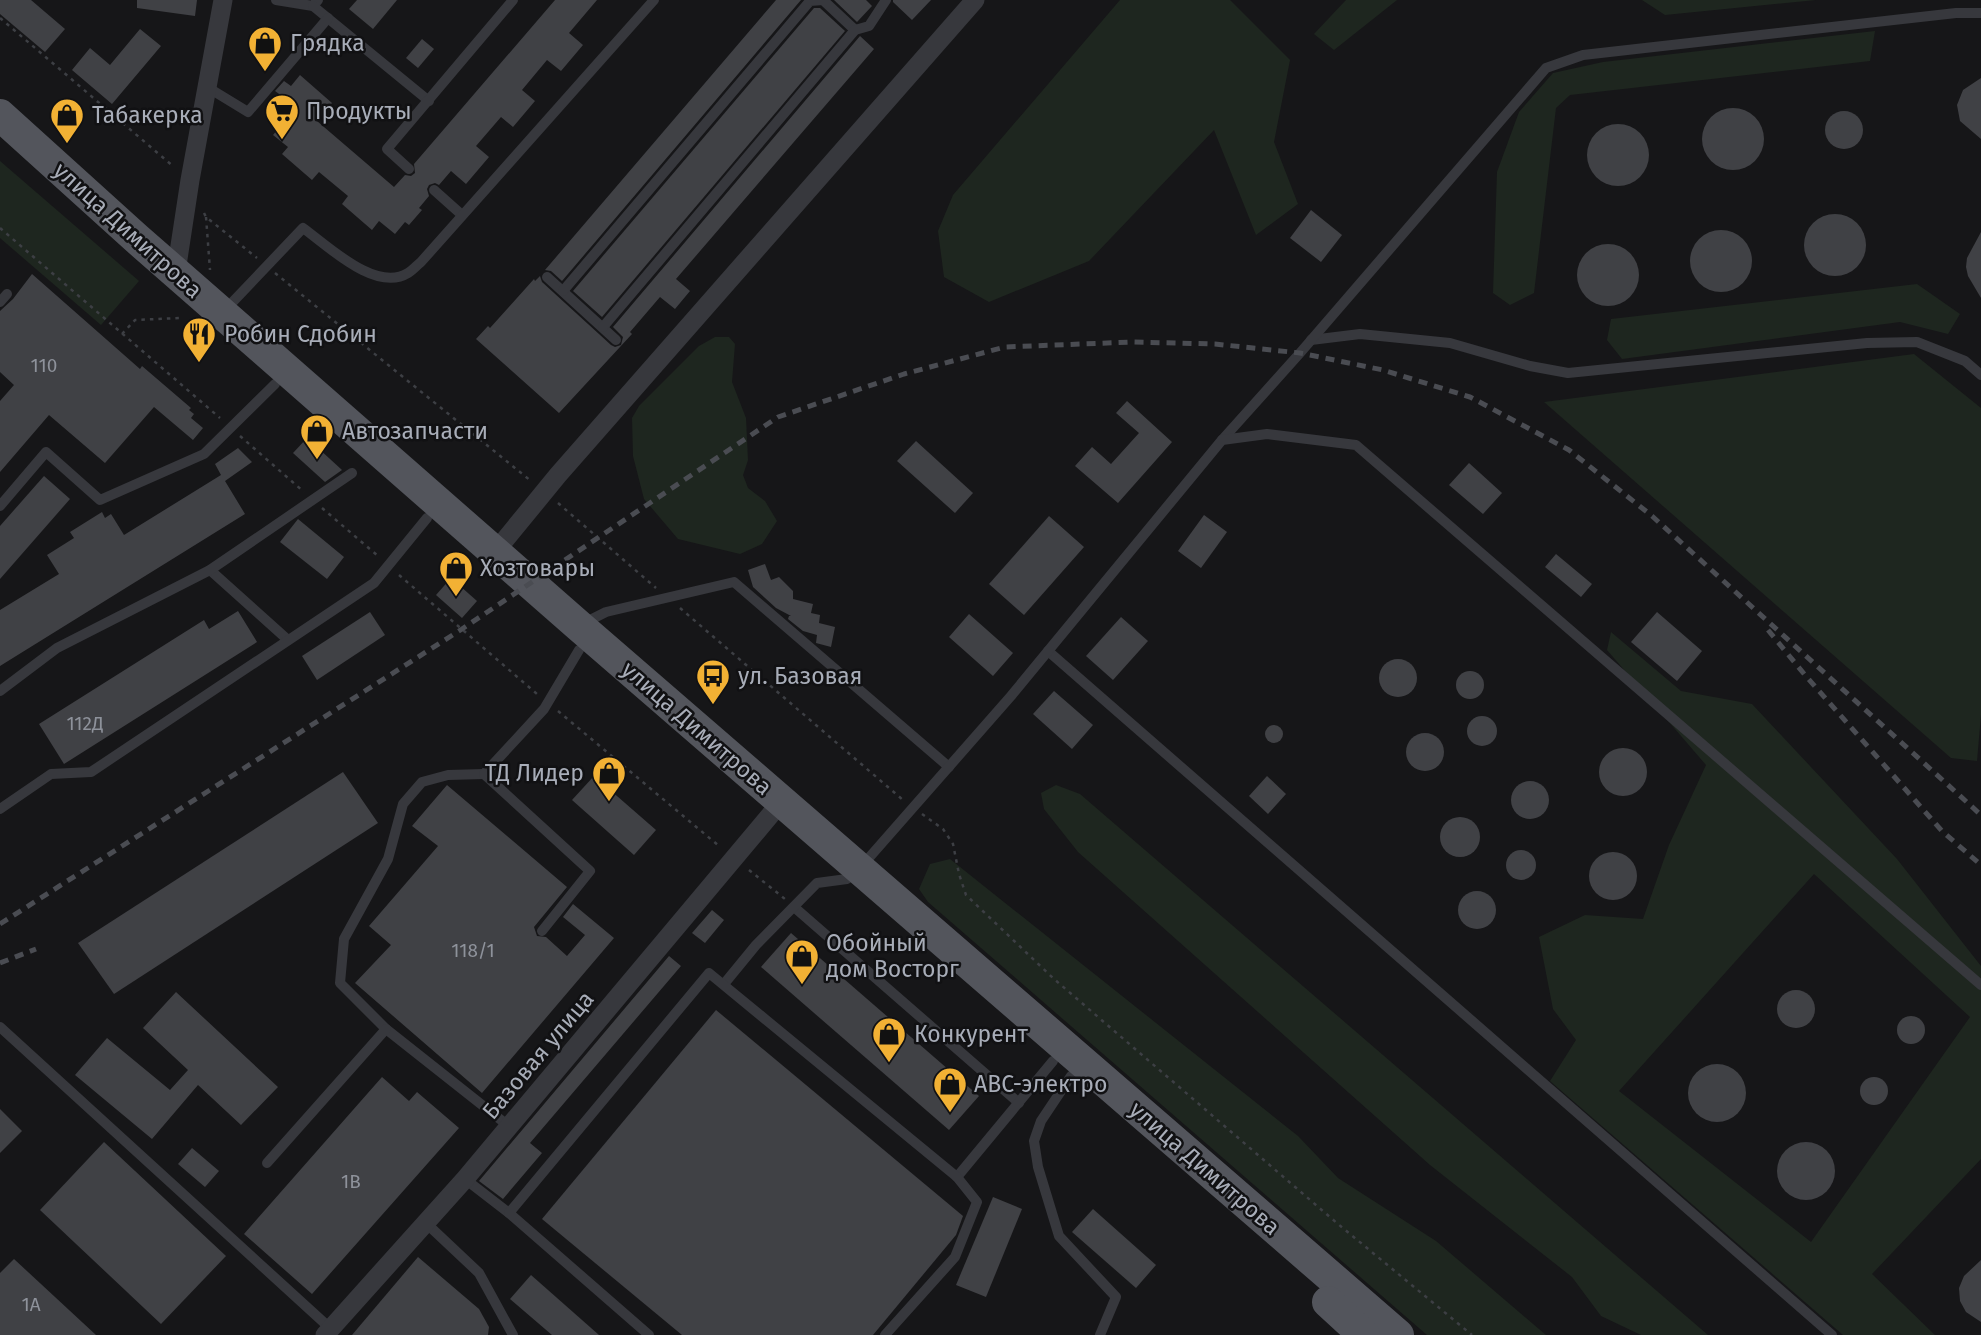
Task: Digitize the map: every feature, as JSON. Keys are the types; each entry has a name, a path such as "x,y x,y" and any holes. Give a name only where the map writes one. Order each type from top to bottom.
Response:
{"main road":[{"name":"улица Димитрова","path":"0,116 275,384 427,518 516,592 579,638 1398,1335"},
{"name":"улица Димитрова","path":"0,145 170,281 223,313 495,552 579,638"},
{"name":"улица Димитрова","path":"853,873 1062,1068 1225,1208 1364,1335"}],"street":[{"path":"170,281 223,0"},
{"path":"495,552 544,492 975,0"},
{"name":"Базовая улица","path":"328,1332 427,1224 777,808"}],"lane":[{"path":"276,0 315,3 328,18 429,101"},
{"path":"410,169 387,149 513,0"},
{"path":"223,313 303,228 362,270 378,278 407,274 421,262 654,0"},
{"path":"563,291 810,1 823,0 855,30"},
{"path":"603,327 855,30 869,26 882,2"},
{"path":"724,984 756,945 817,883 853,873 914,808 1048,652 1222,440 1546,68 1583,55 1956,13 1981,13"},
{"path":"207,86 248,112 328,18"},
{"path":"434,190 462,215"},
{"path":"547,277 616,340"},
{"path":"1311,340 1360,334 1450,343 1530,366 1568,373 1867,343 1917,342 1965,362 1981,375"},
{"path":"0,504 46,452 100,500 204,454 275,384"},
{"path":"1222,440 1267,434 1356,445 1981,985"},
{"path":"0,691 57,648 211,570 352,473"},
{"path":"1,806 51,774 91,772 374,583 427,518"},
{"path":"211,570 288,640"},
{"path":"484,774 544,709 579,638 606,612 734,582 949,767"},
{"path":"1048,652 1832,1335"},
{"path":"510,1127 386,1029 340,983 344,939 388,859 402,804 422,782 448,775 484,774 590,871 542,931"},
{"path":"794,907 1019,1103"},
{"path":"509,1213 709,973 957,1177 977,1202 955,1257 885,1335"},
{"path":"0,1027 328,1332"},
{"path":"268,1163 386,1029"},
{"path":"957,1177 1019,1103 1062,1068"},
{"path":"1062,1068 1034,1141 1038,1167 1059,1236 1116,1297 1100,1335"},
{"path":"465,1179 509,1213 649,1335"},
{"path":"427,1224 479,1273 513,1335"}],"path":[{"path":"0,18 190,180 206,217 210,273"},
{"path":"206,217 544,492 914,808 943,829 953,844 966,895 1054,979 1338,1224 1472,1335"},
{"path":"122,334 135,320 181,318"}],"shaded area":[{"path":"1120,0 1230,0 1290,60 1274,142 1298,204 1256,235 1214,130 1089,261 989,302 944,277 938,231 953,195"},
{"path":"1346,0 1397,0 1334,50 1314,34"},
{"path":"1642,0 1816,0 1665,15"},
{"path":"1875,31 1870,61 1570,95 1556,108 1534,293 1510,305 1493,293 1497,172 1519,112 1553,73 1603,62"},
{"path":"0,161 139,281 101,325 0,238"},
{"path":"1917,284 1960,314 1948,334 1900,322 1622,359 1607,340 1611,319"},
{"path":"715,337 729,337 735,344 732,382 746,418 748,460 743,475 748,488 765,501 777,521 762,544 740,554 678,539 644,499 633,456 632,418 639,406 699,346"},
{"path":"1914,354 1981,408 1981,715 1977,761 1951,758 1544,402"},
{"path":"1611,632 1681,691 1752,704 1897,859 1981,966 1981,1159 1872,1274 1935,1335 1843,1335 1550,1081 1576,1040 1553,1009 1539,937 1585,915 1643,919 1669,845 1706,765 1607,650","holes":["1814,874 1970,1017 1811,1242 1619,1091"]},
{"path":"1056,785 1080,794 1708,1335 1641,1335 1601,1316 1572,1277 1430,1165 1078,852 1044,809 1041,793"},
{"path":"950,859 1298,1136 1338,1178 1436,1241 1546,1335 1427,1335 928,902 919,889 930,864"}],"building":[{"path":"0,0 31,0 65,29 45,52 0,14"},
{"path":"137,0 197,0 195,16 137,8"},
{"path":"357,0 397,0 373,29 349,9"},
{"path":"555,0 597,0 569,33 583,45 561,71 547,60 522,90 535,101 513,127 501,117 476,146 489,157 466,184 451,171 439,185 429,185 429,196 419,208 422,210 409,225 405,222 395,234 379,221 372,230 342,204 348,196 319,172 312,180 282,154 288,147 273,135 279,128 272,123 282,112 274,106 282,96 275,91 284,81 291,86 300,75 332,103 317,121 394,187 405,175 411,176 415,173 414,164"},
{"path":"776,0 801,0 562,281 551,271 545,270"},
{"path":"834,0 866,0 872,6 857,22"},
{"path":"893,0 931,0 912,20"},
{"path":"814,8 820,8 845,31 602,317 573,291"},
{"path":"140,29 161,46 112,104 72,70 90,48 110,65"},
{"path":"860,36 874,49 676,279 690,291 675,309 660,297 630,332 632,334 559,413 476,339 540,276 542,282 611,345 621,345 623,337 613,327"},
{"path":"422,39 434,49 418,68 406,58"},
{"path":"1981,78 1981,139 1960,121 1957,105 1963,90"},
{"path":"1733,108 1745,110 1755,117 1762,127 1762,151 1755,161 1745,168 1733,170 1721,168 1711,161 1704,151 1702,139 1704,127 1711,117 1721,110"},
{"path":"1844,111 1858,116 1863,130 1858,144 1844,149 1830,144 1825,130 1830,116"},
{"path":"1618,124 1630,126 1640,133 1647,143 1647,167 1640,177 1630,184 1618,186 1606,184 1596,177 1589,167 1587,155 1589,143 1596,133 1606,126"},
{"path":"1311,210 1342,235 1321,262 1290,238"},
{"path":"1835,214 1847,216 1857,223 1864,233 1864,257 1857,267 1847,274 1835,276 1823,274 1813,267 1806,257 1804,245 1806,233 1813,223 1823,216"},
{"path":"1721,230 1733,232 1743,239 1750,249 1750,273 1743,283 1733,290 1721,292 1709,290 1699,283 1692,273 1690,261 1692,249 1699,239 1709,232"},
{"path":"1981,232 1981,298 1968,276 1966,267 1967,258"},
{"path":"1608,244 1620,246 1630,253 1637,263 1637,287 1630,297 1620,304 1608,306 1596,304 1586,297 1579,287 1577,275 1579,263 1586,253 1596,246"},
{"path":"32,274 140,369 142,366 191,408 189,410 194,414 191,418 203,428 193,440 154,407 105,463 49,415 0,472 0,401 14,385 0,372 0,311"},
{"path":"1127,401 1172,442 1118,503 1075,466 1092,447 1111,464 1139,433 1116,413"},
{"name":"Автозапчасти","path":"307,438 342,470 325,482 293,453"},
{"path":"916,441 973,493 955,513 897,461"},
{"path":"238,448 252,462 225,481 245,514 0,666 0,610 59,574 47,555 74,538 70,532 102,512 105,518 111,514 124,535 221,475 215,464"},
{"path":"1469,463 1502,493 1483,514 1449,485"},
{"path":"44,476 70,499 0,579 0,526"},
{"path":"1204,515 1227,532 1201,568 1178,551"},
{"path":"1049,516 1084,547 1024,615 989,584"},
{"path":"298,519 344,557 327,579 280,542"},
{"path":"1556,554 1592,584 1581,597 1545,567"},
{"path":"765,564 771,580 779,577 793,591 793,599 813,604 811,613 820,615 819,623 835,627 831,647 816,643 817,635 803,631 788,619 791,616 776,608 753,587 748,570"},
{"name":"Хозтовары","path":"451,578 477,601 462,618 436,595"},
{"path":"238,611 257,642 64,764 39,724 204,620 209,629"},
{"path":"370,612 385,635 317,680 302,656"},
{"path":"1657,612 1702,651 1677,681 1631,642"},
{"path":"969,614 1013,653 993,676 949,637"},
{"path":"1121,617 1148,641 1113,680 1086,656"},
{"path":"1398,659 1411,665 1417,678 1411,691 1398,697 1385,691 1379,678 1385,665"},
{"path":"1470,671 1480,675 1484,685 1480,695 1470,699 1460,695 1456,685 1460,675"},
{"path":"1054,691 1093,725 1072,749 1033,714"},
{"path":"1482,716 1492,721 1497,731 1492,741 1482,746 1472,741 1467,731 1472,721"},
{"path":"1274,725 1280,728 1283,734 1280,740 1274,743 1268,740 1265,734 1268,728"},
{"path":"1425,733 1438,739 1444,752 1438,765 1425,771 1412,765 1406,752 1412,739"},
{"path":"1623,748 1640,755 1647,772 1640,789 1623,796 1606,789 1599,772 1606,755"},
{"path":"343,772 378,823 114,994 78,943"},
{"path":"594,776 656,830 634,855 572,800"},
{"path":"1267,776 1286,794 1268,814 1249,796"},
{"path":"1530,781 1543,787 1549,800 1543,813 1530,819 1517,813 1511,800 1517,787"},
{"path":"447,785 567,887 534,927 537,936 546,937 567,956 585,935 563,917 573,904 614,938 482,1093 355,983 391,945 369,926 438,846 412,826"},
{"path":"1460,817 1474,823 1480,837 1474,851 1460,857 1446,851 1440,837 1446,823"},
{"path":"1521,850 1531,855 1536,865 1531,875 1521,880 1511,875 1506,865 1511,855"},
{"path":"1613,852 1630,859 1637,876 1630,893 1613,900 1596,893 1589,876 1596,859"},
{"path":"1477,891 1490,897 1496,910 1490,923 1477,929 1464,923 1458,910 1464,897"},
{"path":"712,910 724,920 705,943 692,933"},
{"path":"791,933 979,1096 949,1130 761,967"},
{"path":"669,956 681,966 530,1143 542,1153 503,1199 479,1181"},
{"path":"1796,990 1809,996 1815,1009 1809,1022 1796,1028 1783,1022 1777,1009 1783,996"},
{"path":"176,992 278,1087 241,1125 198,1085 152,1139 75,1075 107,1038 170,1090 188,1070 143,1028"},
{"path":"716,1010 963,1216 956,1235 873,1335 682,1335 542,1219"},
{"path":"1911,1016 1921,1020 1925,1030 1921,1040 1911,1044 1901,1040 1897,1030 1901,1020"},
{"path":"1711,1064 1723,1064 1738,1072 1746,1087 1746,1099 1738,1114 1723,1122 1711,1122 1696,1114 1688,1099 1688,1087 1696,1072"},
{"path":"382,1077 409,1101 417,1092 459,1128 312,1294 244,1234"},
{"path":"1874,1077 1884,1081 1888,1091 1884,1101 1874,1105 1864,1101 1860,1091 1864,1081"},
{"path":"0,1109 22,1131 0,1153"},
{"path":"104,1142 226,1256 161,1324 40,1210"},
{"path":"1800,1142 1812,1142 1827,1150 1835,1165 1835,1177 1827,1192 1812,1200 1800,1200 1785,1192 1777,1177 1777,1165 1785,1150"},
{"path":"192,1148 219,1171 205,1187 178,1164"},
{"path":"993,1197 1022,1209 986,1297 956,1285"},
{"path":"1093,1209 1156,1265 1136,1288 1072,1232"},
{"path":"418,1257 479,1309 489,1327 488,1335 352,1335"},
{"path":"14,1259 96,1335 0,1335 0,1273"},
{"path":"1981,1260 1981,1322 1966,1312 1960,1301 1959,1288 1964,1276"},
{"path":"531,1275 599,1335 552,1335 510,1299"}],"railway":[{"path":"0,924 462,629 778,417 904,374 1005,347 1134,342 1215,344 1300,353 1383,370 1470,397 1569,450 1652,516 1981,815"},
{"path":"1768,630 1942,831 1981,865"},
{"path":"0,963 36,949"}],"place":[{"name":"Грядка","path":"265,73"},
{"name":"Продукты","path":"282,141"},
{"name":"Табакерка","path":"67,145"},
{"name":"Робин Сдобин","path":"199,364"},
{"name":"Автозапчасти","path":"317,461"},
{"name":"Хозтовары","path":"456,598"},
{"name":"ул. Базовая","path":"713,706"},
{"name":"ТД Лидер","path":"609,803"},
{"name":"Обойный дом Восторг","path":"802,986"},
{"name":"Конкурент","path":"889,1064"},
{"name":"АВС-электро","path":"950,1114"}]}
